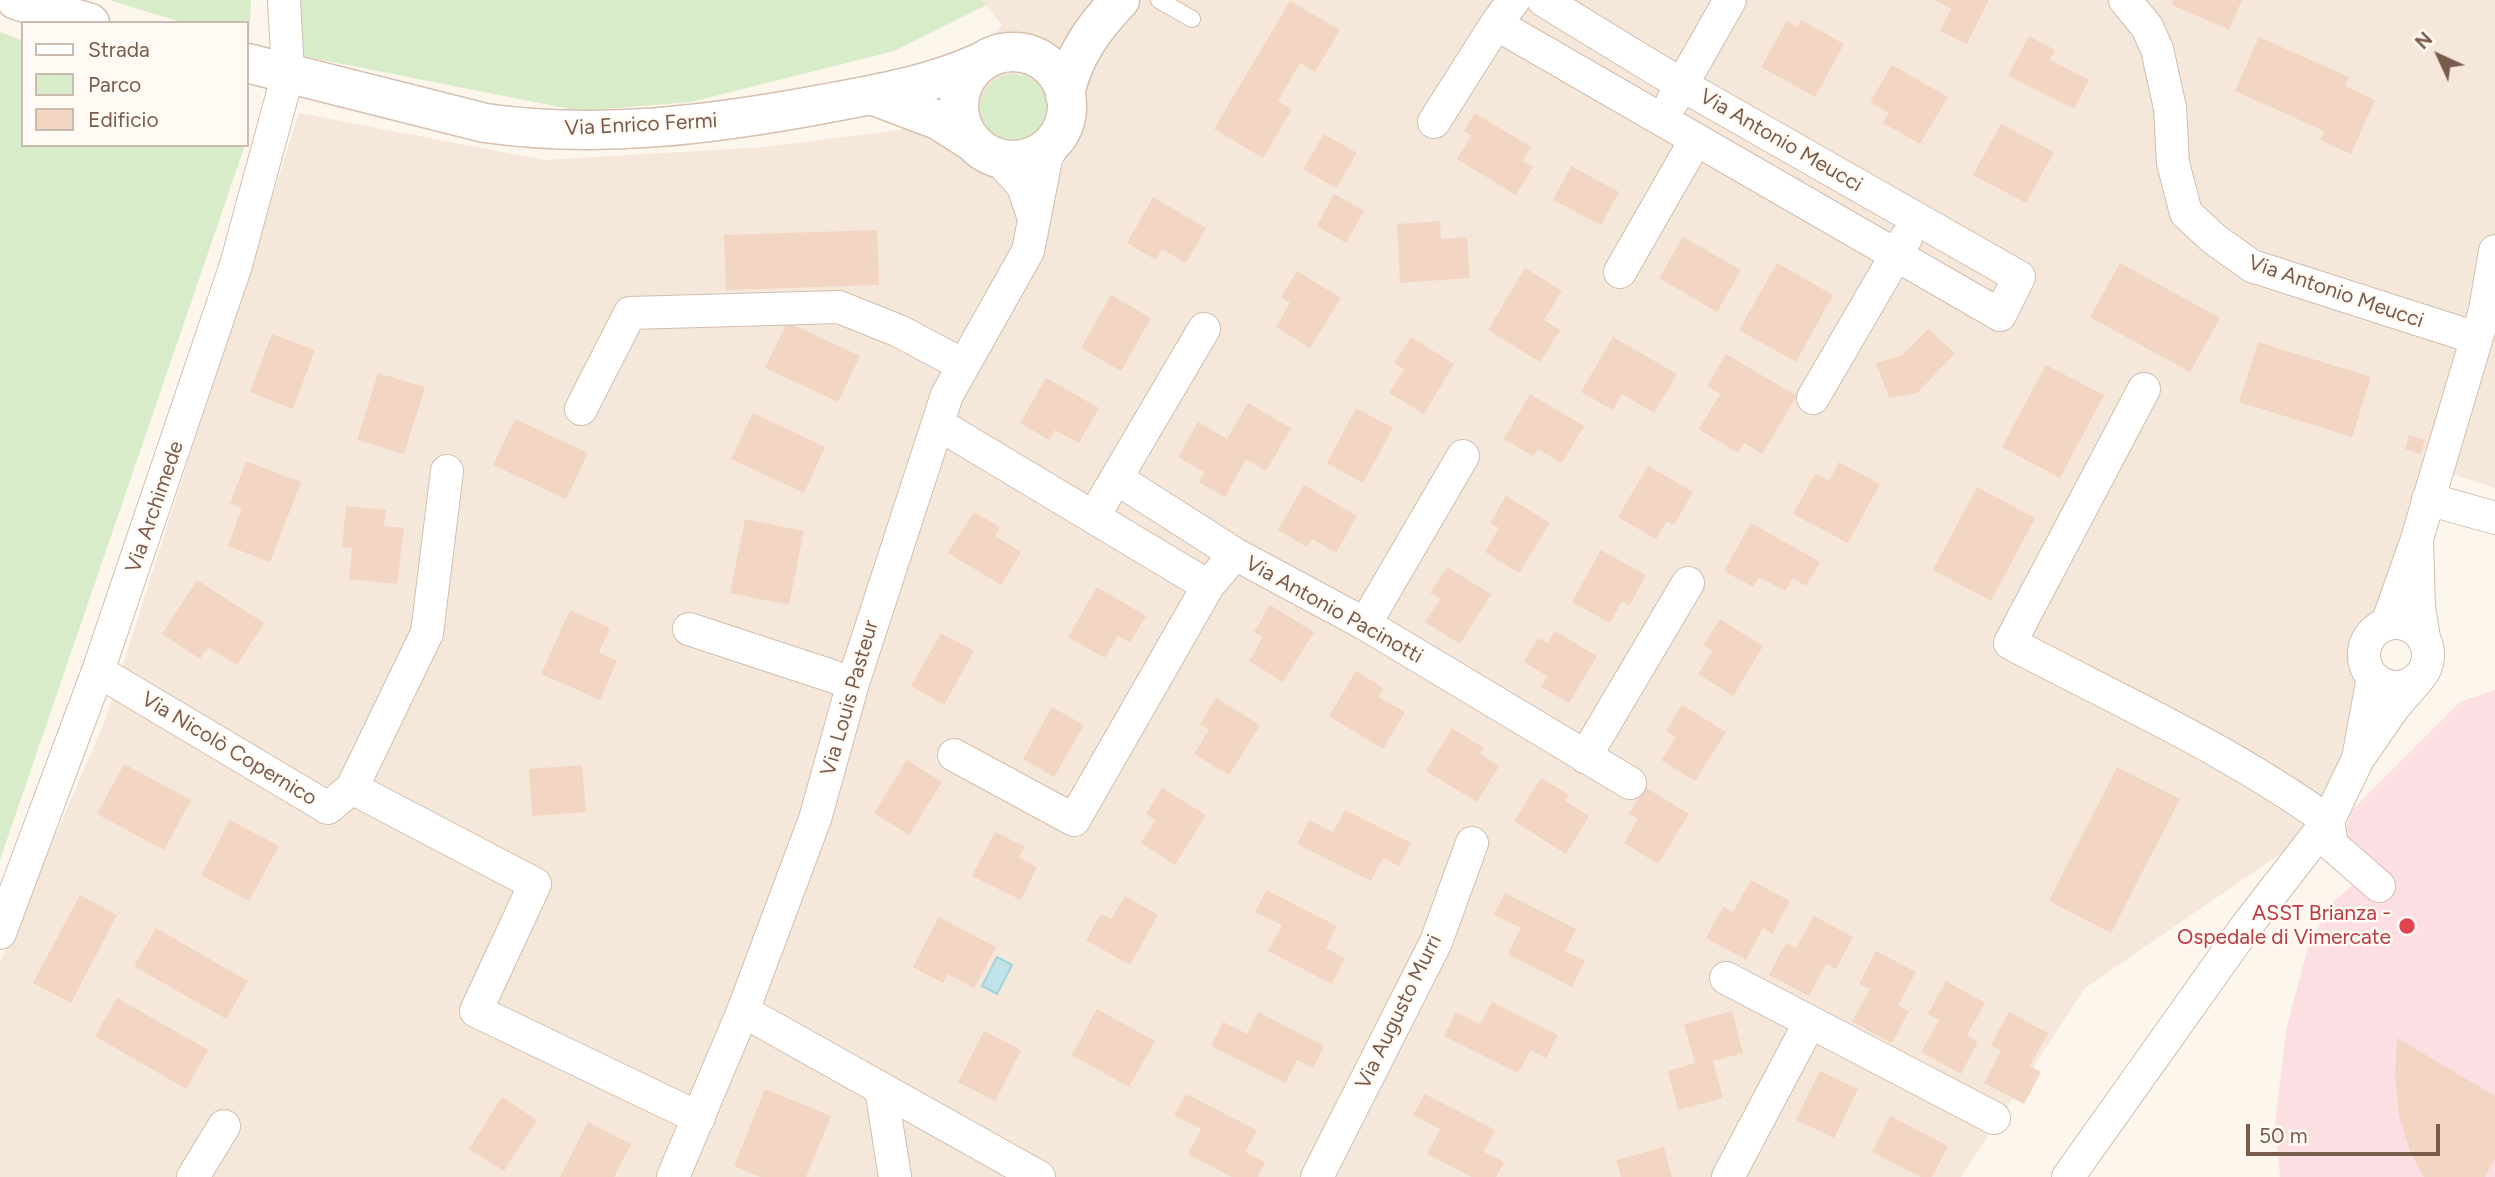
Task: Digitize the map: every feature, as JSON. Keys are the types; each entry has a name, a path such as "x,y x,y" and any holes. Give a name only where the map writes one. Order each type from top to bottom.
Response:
{"street":[{"path":"16,0 84,21"},
{"name":"Via Archimede","path":"0,933 98,671 236,265 288,74 284,0"},
{"name":"Via Antonio Meucci","path":"1434,122 1505,12 1661,121 2000,315 2020,277 1682,85 1543,0"},
{"name":"Via Antonio Meucci","path":"1661,121 1730,0"},
{"name":"Via Antonio Meucci","path":"2124,0 2147,27 2157,49 2170,108 2173,163 2186,213 2214,239 2252,266 2476,338"},
{"path":"1036,224 1023,186 985,150 960,119 959,97 967,77 981,62 999,54 1018,53 1056,43 1113,8"},
{"path":"985,150 1017,160 1032,157 1046,149 1057,136 1065,119 1065,95 1076,57 1113,8"},
{"path":"1018,53 1046,64 1058,77 1065,95"},
{"name":"Via Enrico Fermi","path":"248,63 455,117 524,128 601,131 710,122 874,96 945,78 981,62"},
{"name":"Via Enrico Fermi","path":"874,96 938,120 985,150"},
{"name":"Via Louis Pasteur","path":"673,1177 743,1011 815,819 853,683 947,395 962,365 1007,294 1028,251 1036,224 1046,159 1057,136"},
{"name":"Via Antonio Meucci","path":"1620,272 1695,141"},
{"path":"1813,398 1917,219"},
{"path":"2387,624 2417,538 2485,310 2495,251"},
{"path":"581,409 630,313 839,307 899,331 962,365"},
{"path":"1094,516 1204,329"},
{"path":"2144,389 2010,643 2230,759 2328,821 2332,845 2379,886"},
{"path":"938,424 1208,586"},
{"path":"1365,625 1463,457"},
{"path":"352,788 427,633 447,471"},
{"path":"1116,478 1235,554"},
{"path":"2428,499 2495,518"},
{"path":"2068,1177 2245,928 2328,821 2358,758 2394,707 2420,677 2429,658 2419,608 2417,538"},
{"name":"Via Antonio Pacinotti","path":"954,755 1074,820 1208,586 1235,554 1365,625 1630,783"},
{"path":"1584,757 1688,583"},
{"path":"2420,677 2402,687 2392,687 2373,677 2367,668 2365,647 2377,629 2387,624 2408,625 2424,638"},
{"path":"690,629 853,683"},
{"name":"Via Nicolò Copernico","path":"98,671 328,808 352,788 535,884 476,1011 699,1118"},
{"path":"2358,758 2373,677"},
{"name":"Via Augusto Murri","path":"1317,1177 1436,942 1472,843"},
{"path":"1726,978 1994,1118"},
{"path":"743,1011 1039,1177"},
{"path":"1728,1177 1810,1022"},
{"path":"881,1089 895,1177"},
{"path":"193,1177 224,1126"}],"lane":[{"path":"1159,0 1192,19"}],"shaded area":[{"path":"982,0 2495,0 2495,488 2439,470 2328,821 2085,988 1961,1177 0,1177 0,963 105,721 299,113 544,160 765,147 914,128 1002,25"},
{"name":"ASST Brianza - Ospedale di Vimercate","path":"2495,690 2495,1177 2280,1177 2275,1124 2286,1030 2308,947 2330,905 2369,870 2341,839 2353,809 2460,702"}],"green space":[{"path":"109,0 251,0 249,43 248,21 177,21"},
{"path":"300,0 982,0 987,5 894,51 691,102 580,111 302,56"},
{"path":"0,32 21,40 21,147 244,147 0,860"},
{"path":"1014,74 1027,77 1038,84 1045,95 1048,108 1045,121 1038,132 1027,139 1014,142 1001,139 990,132 983,121 980,108 983,95 990,84 1001,77"}],"water":[{"path":"997,957 1012,965 997,994 982,986"}],"building":[{"path":"1934,0 1989,0 1967,44 1940,31 1951,9"},
{"path":"2174,0 2242,0 2229,30 2172,5"},
{"path":"1290,1 1340,30 1315,72 1300,63 1278,101 1292,109 1263,158 1214,129"},
{"path":"1801,20 1844,44 1815,97 1761,67 1787,21 1797,27"},
{"path":"2029,36 2055,50 2050,60 2089,80 2074,109 2008,76"},
{"path":"2259,37 2349,77 2345,86 2375,100 2351,154 2320,140 2324,131 2235,91"},
{"path":"1892,65 1948,97 1920,144 1883,123 1889,113 1870,102"},
{"path":"1475,113 1531,147 1523,161 1533,167 1516,195 1457,159 1471,136 1464,131"},
{"path":"2001,124 2054,152 2026,203 1973,175"},
{"path":"1324,134 1357,153 1336,188 1303,169"},
{"path":"1571,166 1619,192 1601,225 1553,200"},
{"path":"1334,194 1364,211 1346,243 1317,226"},
{"path":"1153,197 1206,228 1186,263 1162,249 1156,260 1127,243"},
{"path":"1440,221 1441,239 1467,237 1470,278 1400,283 1397,224"},
{"path":"877,230 879,285 726,290 724,235"},
{"path":"1683,237 1741,270 1717,312 1659,278"},
{"path":"1777,263 1833,295 1796,362 1739,330"},
{"path":"2120,263 2220,318 2190,372 2090,317"},
{"path":"1525,268 1562,291 1544,320 1560,330 1540,362 1488,330"},
{"path":"1297,271 1341,298 1310,348 1276,327 1290,303 1281,297"},
{"path":"1111,295 1151,318 1121,371 1081,348"},
{"path":"787,322 860,356 838,402 765,368"},
{"path":"1928,329 1955,353 1917,393 1889,398 1876,363 1903,355"},
{"path":"272,334 315,350 293,409 250,392"},
{"path":"1411,337 1454,364 1424,414 1389,393 1404,369 1394,363"},
{"path":"1613,337 1677,374 1654,413 1622,394 1613,410 1581,392"},
{"path":"2258,342 2371,377 2352,437 2239,402"},
{"path":"1726,354 1797,396 1762,454 1744,443 1738,453 1699,429 1720,394 1707,386"},
{"path":"2046,365 2104,395 2060,478 2002,447"},
{"path":"378,373 425,387 404,454 357,440"},
{"path":"1046,378 1099,408 1079,443 1055,430 1049,440 1020,423"},
{"path":"1530,394 1584,426 1562,463 1538,449 1533,456 1504,439"},
{"path":"1248,403 1291,428 1266,471 1246,459 1225,497 1199,482 1204,472 1178,457 1198,422 1227,439"},
{"path":"1356,408 1393,428 1363,483 1327,463"},
{"path":"753,413 825,447 804,493 731,459"},
{"path":"515,419 588,453 566,499 493,465"},
{"path":"2409,435 2425,440 2421,454 2405,449"},
{"path":"246,461 301,482 270,562 228,546 242,508 230,503"},
{"path":"1839,462 1880,484 1848,543 1793,514 1815,474 1829,481"},
{"path":"1648,466 1693,492 1674,525 1667,521 1656,539 1618,517"},
{"path":"1304,485 1357,516 1336,553 1312,539 1307,547 1278,530"},
{"path":"1977,487 2035,518 1991,601 1933,570"},
{"path":"1506,496 1550,523 1519,573 1485,552 1499,528 1490,523"},
{"path":"346,506 386,510 384,526 404,528 397,584 349,579 352,548 342,547"},
{"path":"974,512 1000,527 995,536 1021,552 1001,585 948,553"},
{"path":"745,519 804,531 789,605 730,593"},
{"path":"1751,523 1820,562 1806,586 1793,578 1785,591 1759,577 1753,587 1724,571"},
{"path":"1601,550 1646,575 1630,605 1622,601 1610,623 1572,602"},
{"path":"1447,567 1491,594 1460,644 1425,622 1440,599 1430,593"},
{"path":"197,580 264,623 237,665 208,647 200,659 162,634"},
{"path":"1097,587 1146,616 1130,642 1118,636 1105,658 1068,637"},
{"path":"1270,605 1314,632 1283,682 1249,661 1263,637 1254,632"},
{"path":"570,610 610,628 599,652 617,661 600,700 541,674"},
{"path":"1720,619 1763,646 1733,696 1698,674 1713,651 1703,645"},
{"path":"1555,631 1597,656 1569,703 1541,687 1547,676 1524,662 1538,638 1548,643"},
{"path":"941,633 974,651 944,705 911,686"},
{"path":"1356,671 1383,688 1378,697 1405,712 1383,749 1329,716"},
{"path":"1216,698 1260,725 1229,775 1194,754 1209,730 1200,724"},
{"path":"1682,705 1726,732 1695,781 1661,760 1676,737 1666,731"},
{"path":"1052,707 1084,725 1054,777 1023,759"},
{"path":"1452,728 1484,748 1480,754 1499,766 1477,802 1426,771"},
{"path":"907,760 942,782 909,835 874,813"},
{"path":"124,764 191,800 164,850 97,814"},
{"path":"582,765 586,812 532,816 529,769"},
{"path":"2117,767 2180,799 2111,933 2049,901"},
{"path":"1541,778 1569,795 1565,801 1589,816 1566,854 1514,821"},
{"path":"1645,787 1689,814 1658,864 1624,843 1638,819 1629,814"},
{"path":"1162,788 1206,815 1175,865 1141,843 1155,820 1146,814"},
{"path":"1345,810 1411,843 1399,866 1383,858 1371,881 1297,844 1309,820 1333,832"},
{"path":"230,820 279,846 249,901 201,875"},
{"path":"995,832 1025,847 1019,857 1037,867 1021,900 972,876"},
{"path":"1751,880 1790,901 1772,934 1763,928 1746,960 1706,938 1723,907 1733,912"},
{"path":"1266,890 1337,926 1326,948 1345,958 1332,984 1268,951 1282,925 1255,912"},
{"path":"1505,893 1576,929 1565,951 1585,961 1572,987 1508,954 1521,928 1494,915"},
{"path":"80,895 117,915 71,1003 33,983"},
{"path":"1125,896 1158,915 1130,965 1086,940 1101,914 1111,919"},
{"path":"1814,916 1853,937 1836,969 1826,964 1809,996 1769,975 1786,943 1796,948"},
{"path":"939,917 996,947 974,988 948,974 943,983 913,967"},
{"path":"156,928 248,981 226,1019 134,966"},
{"path":"1876,951 1916,972 1898,1005 1909,1011 1892,1043 1852,1022 1870,989 1859,984"},
{"path":"1946,981 1985,1003 1967,1035 1978,1042 1961,1074 1921,1052 1939,1020 1928,1014"},
{"path":"117,998 208,1050 186,1089 95,1036"},
{"path":"1492,1002 1558,1035 1546,1058 1531,1050 1518,1073 1444,1036 1456,1012 1480,1024"},
{"path":"1097,1009 1155,1041 1129,1087 1072,1055"},
{"path":"1732,1011 1743,1053 1713,1061 1723,1098 1678,1110 1668,1071 1695,1063 1684,1024"},
{"path":"1258,1012 1324,1046 1313,1068 1297,1060 1285,1083 1211,1046 1223,1022 1247,1034"},
{"path":"2009,1012 2048,1033 2030,1066 2041,1072 2024,1104 1984,1083 2001,1051 1991,1045"},
{"path":"984,1031 1021,1050 995,1101 958,1082"},
{"path":"2397,1038 2495,1096 2495,1158 2485,1177 2424,1177 2411,1154 2399,1116 2395,1077"},
{"path":"1820,1071 1858,1089 1834,1138 1796,1120"},
{"path":"765,1089 831,1116 806,1177 761,1177 734,1166"},
{"path":"1186,1094 1257,1130 1245,1152 1265,1162 1258,1177 1232,1177 1188,1154 1201,1129 1174,1115"},
{"path":"1425,1094 1495,1130 1484,1152 1504,1162 1496,1177 1472,1177 1427,1154 1440,1129 1413,1115"},
{"path":"502,1097 537,1120 504,1171 469,1149"},
{"path":"1890,1116 1948,1146 1932,1177 1921,1177 1872,1152"},
{"path":"588,1122 631,1144 614,1177 560,1177"},
{"path":"1664,1147 1672,1177 1621,1177 1616,1160"}],"place":[{"name":"ASST Brianza - Ospedale di Vimercate","path":"2407,926"}]}
